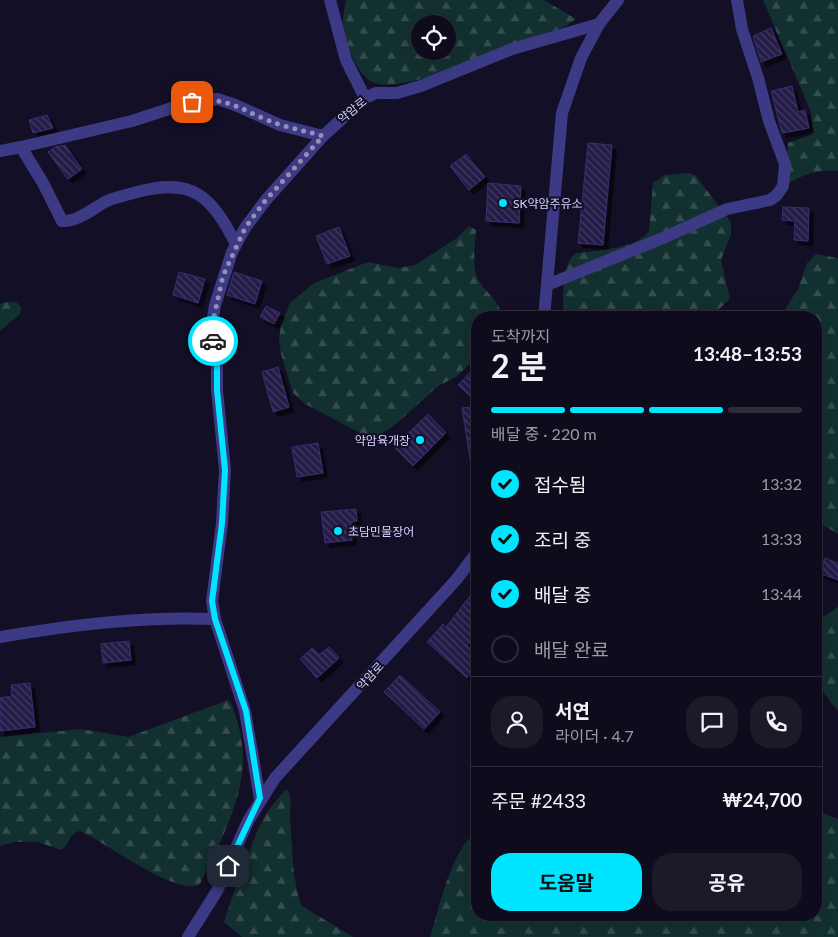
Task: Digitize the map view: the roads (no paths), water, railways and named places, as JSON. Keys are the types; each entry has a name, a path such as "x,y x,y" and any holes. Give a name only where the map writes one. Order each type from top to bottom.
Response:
{"street":[{"path":"330,0 346,60 365,98"},
{"path":"545,311 562,113 581,58 599,24 618,0"},
{"path":"547,285 663,238 727,209 770,200 777,195 783,186 785,164 769,121 742,29 737,0"},
{"name":"약암로","path":"260,798 246,711 215,619 212,591 222,523 225,470 217,390 217,360 211,330 223,276 236,244 265,201 323,136 365,98 376,94 397,93 422,86 512,50 599,24"},
{"path":"0,151 132,120 181,105 210,100 233,104 280,125 323,136"},
{"path":"21,147 43,182 62,222 70,222 109,200 158,187 174,186 191,189 210,203 224,221 236,244"},
{"name":"약암로","path":"188,937 217,891 260,798 275,778 456,580 471,560"},
{"path":"0,637 109,621 160,618 215,619"}],"place":[{"name":"SK약암주유소","path":"503,203"},
{"name":"약암육개장","path":"420,440"},
{"name":"초담민물장어","path":"338,531"}]}
